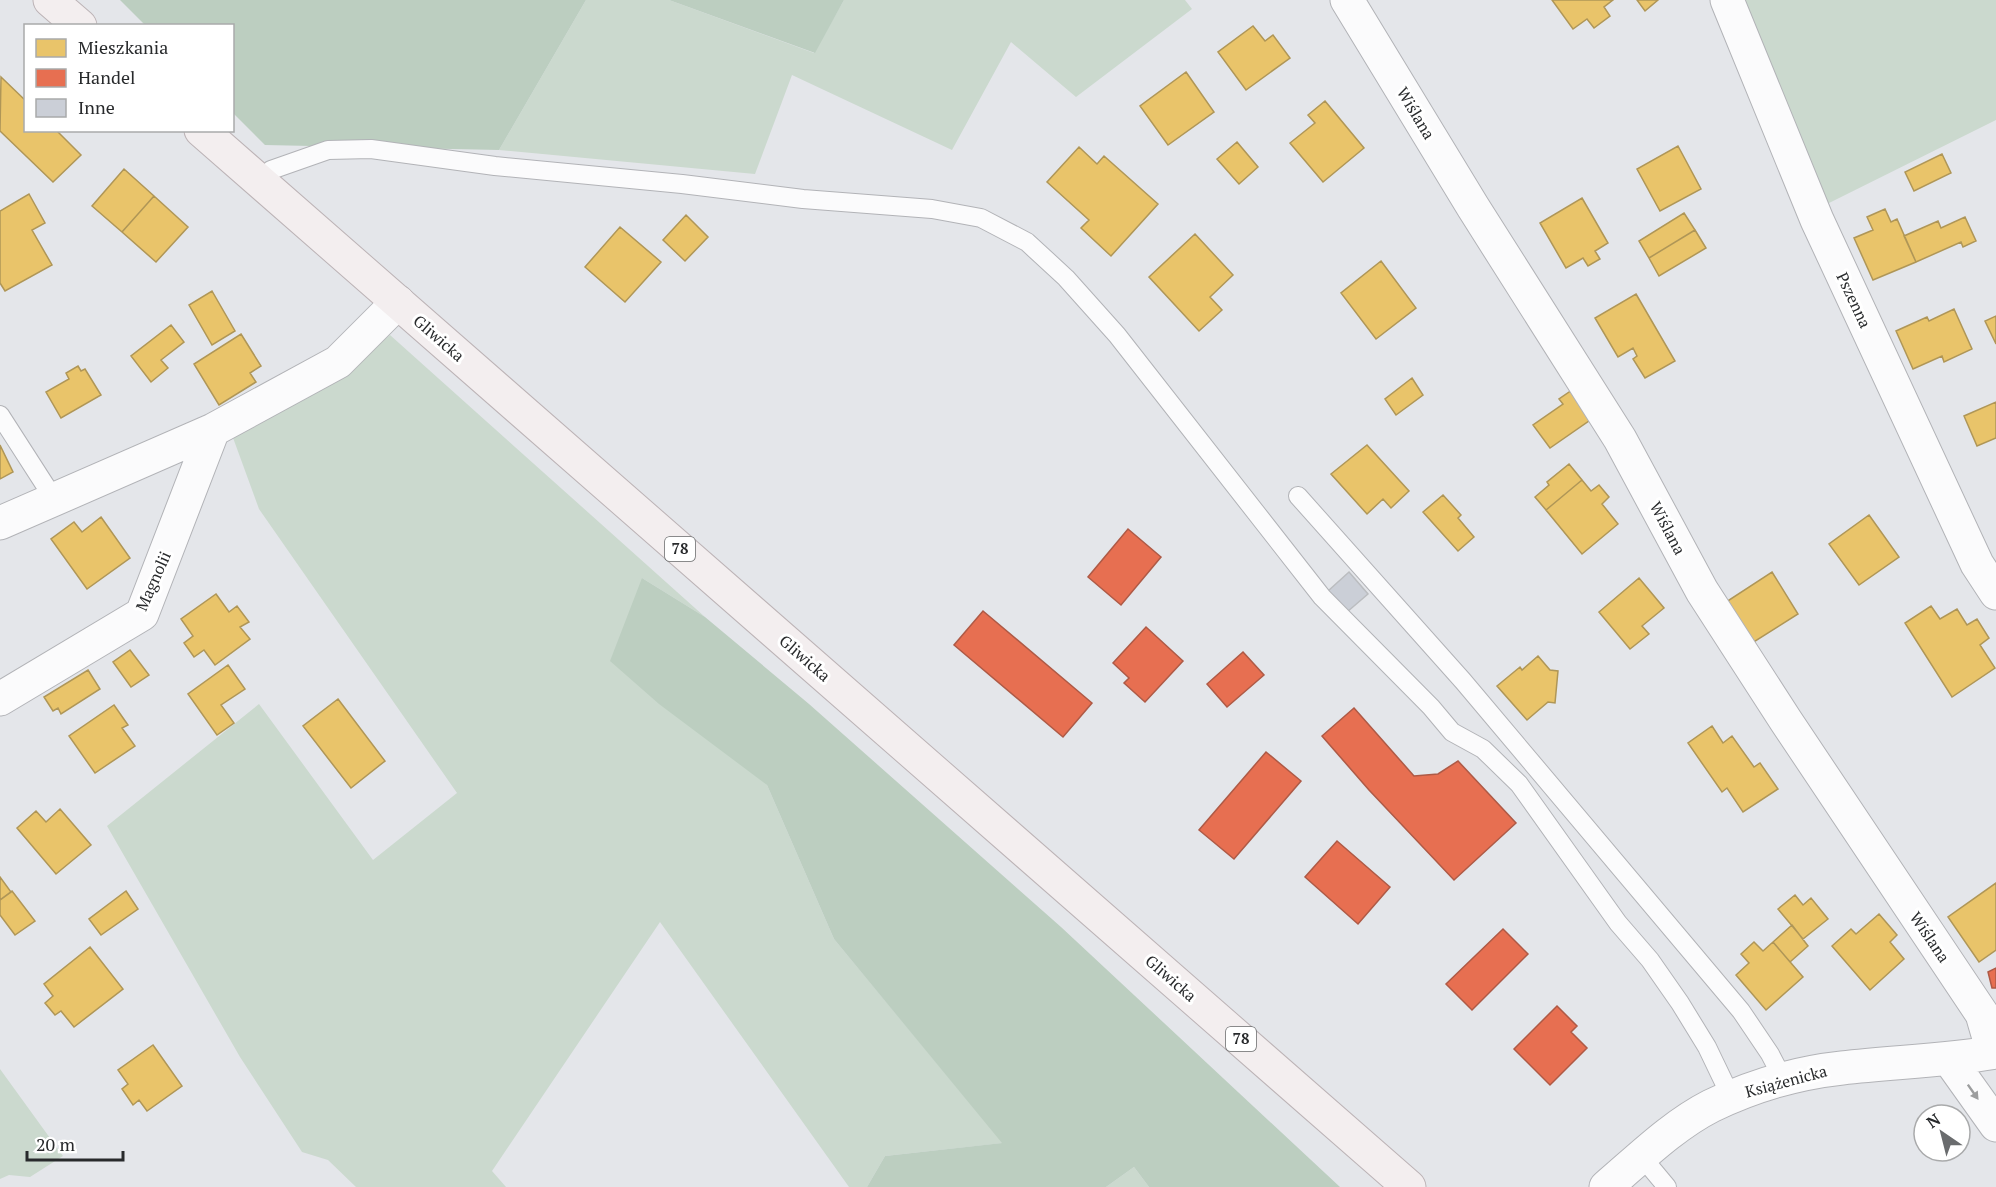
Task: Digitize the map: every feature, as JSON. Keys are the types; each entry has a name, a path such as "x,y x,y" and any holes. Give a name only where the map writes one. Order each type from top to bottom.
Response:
{"main road":[{"path":"50,0 78,24"},
{"name":"Gliwicka","path":"203,132 1408,1187"}],"street":[{"name":"Wiślana","path":"1347,0 1473,207 1620,439 1702,591 1982,1014 1994,1052"},
{"name":"Pszenna","path":"1727,0 1817,220 1977,564 1996,593"},
{"path":"0,524 213,430 338,362 398,302"},
{"name":"Magnolii","path":"0,699 142,614 213,430"},
{"name":"Książenicka","path":"1606,1187 1688,1121 1709,1107 1747,1090 1783,1079 1841,1068 1949,1059 1994,1052"},
{"path":"1949,1059 1996,1125"}],"lane":[{"path":"260,182 271,170 328,150 371,149 495,166 682,184 803,200 932,208 981,218 1027,242 1066,278 1118,335 1322,597 1431,707 1452,732 1483,748 1519,783 1618,923 1650,960 1680,1003 1707,1047 1731,1097"},
{"path":"0,414 54,499"},
{"path":"1298,496 1462,681 1741,1011 1770,1054 1783,1079"},
{"path":"1642,1157 1667,1187"}],"shaded area":[{"path":"586,0 669,0 814,53 844,0 1185,0 1192,9 1076,97 1011,42 952,150 792,75 755,174 499,150"},
{"path":"1738,0 1996,0 1996,120 1821,207"},
{"path":"390,335 705,617 642,578 767,785 834,939 1003,1143 885,1156 867,1187 849,1187 660,922 492,1171 506,1187 356,1187 328,1160 302,1152 240,1057 107,826 259,704 373,860 457,793 259,509 232,435 348,370"},
{"path":"0,1069 63,1156 30,1177 9,1175 0,1179"},
{"path":"1134,1167 1149,1187 1106,1187"}],"green space":[{"path":"120,0 586,0 499,150 265,145 234,114 234,24 144,24"},
{"path":"669,0 844,0 815,53"},
{"path":"642,578 705,617 809,704 1061,927 1340,1187 1149,1187 1134,1167 1106,1187 867,1187 885,1156 1002,1143 834,939 767,785 659,704 610,661"}],"building: Mieszkania":[{"path":"1552,0 1613,0 1604,7 1610,16 1594,28 1587,19 1573,29"},
{"path":"1637,0 1658,0 1645,11"},
{"path":"1253,26 1265,41 1273,35 1290,58 1246,90 1218,52"},
{"path":"1186,72 1214,112 1168,145 1140,106"},
{"path":"1,77 24,99 24,132 58,132 81,155 53,182 0,131"},
{"path":"1325,101 1364,148 1323,182 1290,143 1315,123 1308,115"},
{"path":"1237,142 1258,167 1239,184 1217,159"},
{"path":"1678,146 1701,189 1660,211 1637,169"},
{"path":"1079,147 1097,164 1104,156 1158,204 1111,256 1081,228 1089,220 1047,182"},
{"path":"1942,154 1951,173 1914,191 1905,172"},
{"path":"124,169 154,196 122,232 92,206"},
{"path":"29,194 45,223 32,230 52,265 5,291 0,283 0,211"},
{"path":"154,196 188,227 156,262 122,232"},
{"path":"1582,198 1608,243 1595,251 1600,259 1588,266 1583,258 1566,268 1540,223"},
{"path":"1885,209 1891,222 1897,219 1916,262 1873,280 1854,238 1873,230 1867,217"},
{"path":"1684,213 1695,230 1649,258 1639,241"},
{"path":"686,215 708,237 685,261 663,240"},
{"path":"1965,217 1976,241 1963,247 1961,242 1916,262 1904,236 1938,221 1941,228"},
{"path":"620,227 661,262 625,302 585,267"},
{"path":"1695,230 1706,248 1659,276 1649,258"},
{"path":"1195,234 1233,275 1210,297 1222,310 1199,331 1149,277"},
{"path":"1381,261 1416,308 1376,339 1341,293"},
{"path":"212,291 235,331 212,345 189,305"},
{"path":"1636,294 1675,361 1645,378 1633,359 1637,356 1633,348 1618,357 1595,318"},
{"path":"1954,309 1972,349 1944,362 1942,356 1913,369 1896,331 1927,317 1929,321"},
{"path":"1996,316 1996,344 1985,321"},
{"path":"171,325 184,342 161,360 168,368 151,382 131,356"},
{"path":"241,334 261,366 250,373 256,382 219,405 194,364"},
{"path":"78,366 81,371 85,369 101,395 61,418 46,392 69,379 66,373"},
{"path":"1412,378 1423,395 1396,415 1385,399"},
{"path":"1575,388 1596,416 1550,448 1533,425 1563,404 1559,399"},
{"path":"1996,402 1996,438 1977,446 1964,416"},
{"path":"0,445 13,472 0,479"},
{"path":"1367,445 1409,491 1391,508 1383,499 1367,514 1331,474"},
{"path":"1569,464 1582,480 1546,510 1535,497 1549,485 1547,482"},
{"path":"1582,480 1591,491 1599,485 1609,497 1602,504 1618,524 1582,554 1546,510"},
{"path":"1443,495 1461,515 1458,518 1474,537 1458,551 1423,512"},
{"path":"1869,515 1899,557 1859,585 1829,544"},
{"path":"101,517 130,558 87,589 51,539 74,522 82,532"},
{"path":"1772,572 1798,614 1749,645 1723,604"},
{"path":"1639,578 1664,608 1642,626 1649,634 1630,649 1599,612"},
{"path":"216,594 229,612 237,606 249,622 240,627 250,639 215,665 204,650 194,657 184,643 193,636 181,619"},
{"path":"1931,606 1940,619 1957,609 1967,625 1977,619 1989,638 1980,645 1995,668 1952,697 1905,623"},
{"path":"130,650 149,675 131,687 113,662"},
{"path":"1538,656 1550,670 1558,671 1555,703 1548,702 1527,720 1497,686 1520,667 1522,670"},
{"path":"228,665 245,689 221,705 234,723 217,735 188,694"},
{"path":"88,670 100,689 61,714 58,708 53,711 44,697"},
{"path":"338,699 385,761 351,788 303,726"},
{"path":"114,705 128,725 122,728 135,746 95,773 69,736"},
{"path":"1712,726 1723,743 1732,736 1754,767 1760,763 1778,789 1743,812 1727,788 1722,792 1688,743"},
{"path":"60,809 91,845 56,874 17,828 36,811 46,822"},
{"path":"0,877 11,892 0,900"},
{"path":"1996,883 1996,950 1979,962 1948,917"},
{"path":"12,891 35,921 15,935 0,915 0,900"},
{"path":"126,891 138,909 101,935 89,919"},
{"path":"1795,895 1803,905 1811,898 1828,919 1803,939 1778,909"},
{"path":"1879,914 1897,935 1890,942 1904,959 1870,990 1832,946 1851,929 1856,934"},
{"path":"1792,925 1808,946 1790,962 1773,942"},
{"path":"1754,942 1763,951 1773,942 1803,977 1766,1010 1736,975 1749,963 1741,954"},
{"path":"90,947 123,989 74,1027 61,1011 55,1015 45,1003 53,996 44,984"},
{"path":"153,1045 182,1086 147,1111 139,1100 133,1105 122,1089 128,1084 118,1070"}],"building: Handel":[{"path":"1128,529 1161,557 1121,605 1088,577"},
{"path":"983,611 1092,703 1063,737 954,645"},
{"path":"1146,627 1183,661 1145,702 1124,683 1129,678 1113,663"},
{"path":"1243,652 1264,675 1227,707 1207,684"},
{"path":"1354,708 1414,776 1438,774 1458,761 1516,823 1454,880 1369,790 1322,736"},
{"path":"1266,752 1301,781 1234,859 1199,830"},
{"path":"1337,841 1390,887 1358,924 1305,877"},
{"path":"1503,929 1528,954 1472,1010 1446,984"},
{"path":"1996,968 1996,988 1992,988 1988,972"},
{"path":"1557,1006 1577,1026 1571,1032 1587,1048 1550,1085 1514,1049"}],"building: Inne":[{"path":"1349,572 1368,594 1347,612 1328,591"}]}
